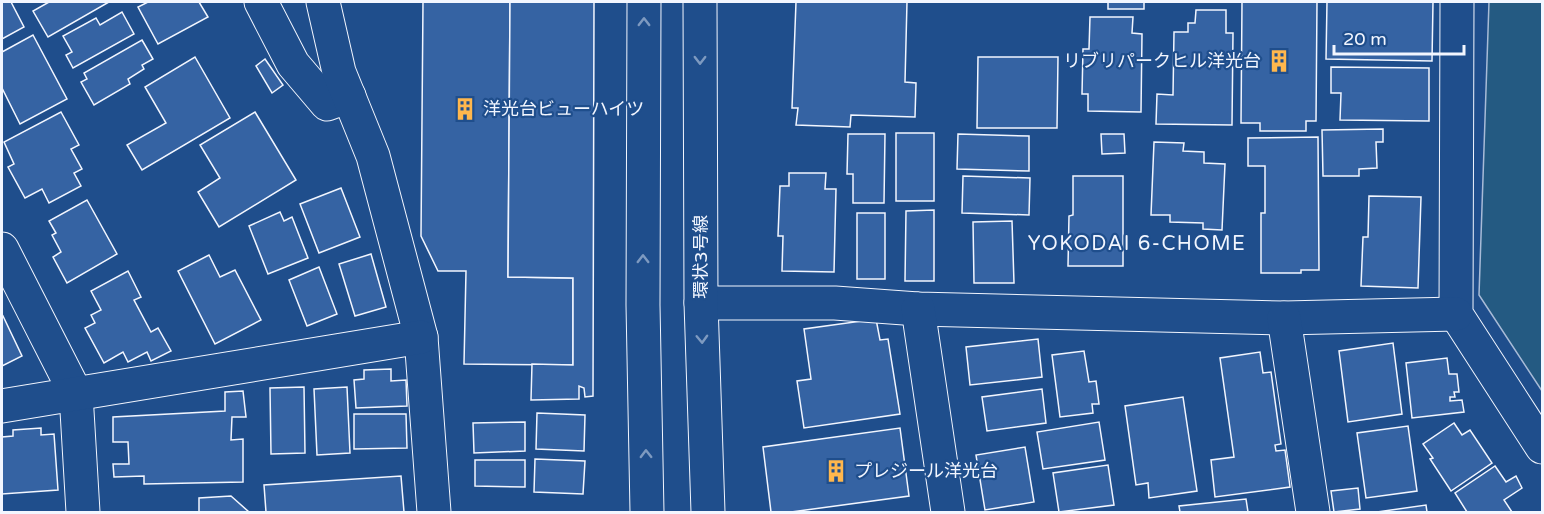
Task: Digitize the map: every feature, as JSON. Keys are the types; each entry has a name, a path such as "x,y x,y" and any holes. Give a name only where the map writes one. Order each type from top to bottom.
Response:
{"street":[{"path":"261,2 293,64 327,104 349,96"},
{"path":"323,2 339,72 373,156 421,337 434,513"},
{"path":"644,2 643,305 647,513"},
{"name":"環状3号線","path":"700,2 701,303 708,513"},
{"path":"1457,2 1456,314 1542,447"},
{"path":"2,249 76,394 83,513"},
{"path":"701,303 835,303 918,309 1284,318 1456,314"},
{"path":"918,309 948,513"},
{"path":"1284,318 1313,513"},
{"path":"2,406 421,337"}],"shaded area":[{"path":"1489,2 1542,2 1542,391 1479,295"}],"building":[{"path":"2,2 11,2 24,27 2,39"},
{"path":"49,2 109,2 48,37 33,11"},
{"path":"148,2 199,2 208,17 158,44 138,7"},
{"name":"洋光台ビューハイツ","path":"423,2 510,2 508,277 573,278 573,365 464,364 466,271 438,271 421,236"},
{"path":"510,2 594,2 593,396 585,397 584,388 579,386 579,399 531,400 532,364 573,365 573,278 508,277"},
{"path":"796,2 907,2 905,82 916,83 915,117 851,115 850,127 796,125 798,108 792,108"},
{"path":"1108,2 1144,2 1144,9 1108,9"},
{"name":"リブリパークヒル洋光台","path":"1242,2 1317,2 1316,121 1306,121 1306,131 1260,131 1260,123 1241,123"},
{"path":"1327,2 1433,2 1432,61 1326,59"},
{"path":"1196,10 1226,10 1226,33 1233,33 1232,125 1156,124 1157,94 1173,95 1174,32 1188,32 1188,23 1195,23"},
{"path":"122,12 134,34 73,68 66,55 72,52 63,36 96,18 100,25"},
{"path":"1090,17 1133,17 1132,33 1142,34 1141,112 1088,111 1088,94 1082,94 1083,49 1089,49"},
{"path":"33,35 67,99 20,124 2,88 2,52"},
{"path":"142,40 153,59 142,65 144,69 128,79 130,84 94,105 81,82 87,79 84,73"},
{"path":"195,57 230,118 142,170 127,145 166,123 145,87"},
{"path":"978,57 1058,57 1057,128 977,128"},
{"path":"265,59 283,85 272,93 256,66"},
{"path":"1331,67 1429,68 1429,121 1340,120 1341,93 1331,93"},
{"path":"61,112 79,145 71,149 82,169 74,173 81,186 49,203 42,189 25,198 8,167 14,164 4,142"},
{"path":"255,112 296,180 219,227 198,192 220,178 200,145"},
{"path":"1383,129 1383,142 1376,142 1377,168 1359,169 1359,176 1323,176 1322,130"},
{"path":"896,133 934,133 934,201 896,201"},
{"path":"848,134 885,134 884,203 853,203 853,174 847,174"},
{"path":"958,134 1029,136 1029,171 957,169"},
{"path":"1101,134 1124,134 1125,153 1102,154"},
{"path":"1318,137 1319,270 1301,270 1301,273 1261,273 1261,213 1265,213 1265,166 1248,166 1248,138"},
{"path":"1154,142 1184,143 1183,151 1204,152 1204,163 1225,164 1222,230 1203,229 1203,223 1170,222 1170,215 1151,215"},
{"path":"789,173 826,173 825,189 836,189 834,272 782,271 783,236 778,236 780,186 789,186"},
{"path":"963,176 1030,178 1029,215 962,213"},
{"path":"1073,176 1123,176 1123,266 1068,266 1069,216 1073,215"},
{"path":"341,188 360,237 319,253 300,204"},
{"path":"1369,196 1421,197 1418,288 1361,286 1363,237 1368,237"},
{"path":"87,200 117,254 67,283 53,257 61,252 52,235 56,233 49,221"},
{"path":"934,210 934,281 905,281 906,211"},
{"path":"280,212 284,221 292,217 308,258 268,274 249,226"},
{"path":"857,213 885,213 885,279 857,279"},
{"path":"1012,221 1014,283 974,283 973,222"},
{"path":"371,254 386,307 355,316 339,264"},
{"path":"209,255 220,277 235,270 261,320 215,344 178,271"},
{"path":"319,267 337,314 307,326 289,280"},
{"path":"128,271 141,297 134,300 151,332 158,328 171,351 151,361 147,352 128,362 123,352 104,363 85,328 95,323 91,315 101,310 91,291"},
{"path":"2,317 22,356 2,366"},
{"path":"876,319 880,340 888,339 900,414 804,428 797,381 811,379 804,329"},
{"path":"1038,339 1042,377 970,385 966,347"},
{"path":"1393,343 1402,414 1348,422 1339,351"},
{"path":"1084,351 1089,382 1096,381 1099,404 1092,404 1093,413 1060,417 1052,355"},
{"path":"1260,352 1263,373 1271,372 1281,444 1275,445 1276,451 1285,450 1290,487 1215,497 1211,460 1234,457 1220,358"},
{"path":"1447,358 1449,374 1457,374 1459,392 1454,392 1455,397 1450,397 1450,401 1462,400 1464,412 1412,418 1406,363"},
{"path":"391,369 391,381 406,380 407,406 356,408 354,380 364,379 364,370"},
{"path":"304,387 305,453 271,454 270,388"},
{"path":"347,387 350,453 317,455 314,389"},
{"path":"1042,389 1046,423 987,431 982,397"},
{"path":"243,391 246,417 232,417 231,440 243,439 243,482 144,484 144,476 114,477 113,464 129,464 128,442 113,442 113,417 225,411 225,392"},
{"path":"1183,397 1197,491 1149,498 1148,483 1136,485 1125,406"},
{"path":"537,413 585,415 584,451 536,449"},
{"path":"354,414 406,414 407,448 354,449"},
{"path":"525,422 525,451 474,453 473,423"},
{"path":"1099,422 1105,460 1043,469 1037,432"},
{"path":"1454,423 1462,435 1470,430 1492,463 1451,491 1423,444"},
{"path":"1408,426 1417,491 1366,498 1357,433"},
{"path":"41,428 41,435 54,434 58,490 2,494 2,437 13,436 13,430"},
{"name":"プレジール洋光台","path":"900,428 909,496 791,512 771,512 763,447"},
{"path":"1025,447 1034,502 985,510 976,455"},
{"path":"535,459 585,461 583,494 534,492"},
{"path":"475,460 525,460 525,487 475,486"},
{"path":"1108,465 1114,505 1059,512 1053,473"},
{"path":"1495,466 1506,482 1516,476 1522,488 1504,500 1512,512 1467,512 1455,493"},
{"path":"401,476 404,512 266,512 264,485"},
{"path":"1358,488 1360,509 1334,512 1331,491"},
{"path":"231,496 249,512 199,512 199,498"},
{"path":"1246,499 1248,512 1180,512 1179,506"},
{"path":"1426,505 1427,512 1377,512"}],"place":[{"name":"リブリパークヒル洋光台","path":"1279,61"},
{"name":"洋光台ビューハイツ","path":"465,109"},
{"name":"プレジール洋光台","path":"836,471"}],"district":[{"name":"YOKODAI 6-CHOME","path":"1137,243"}]}
